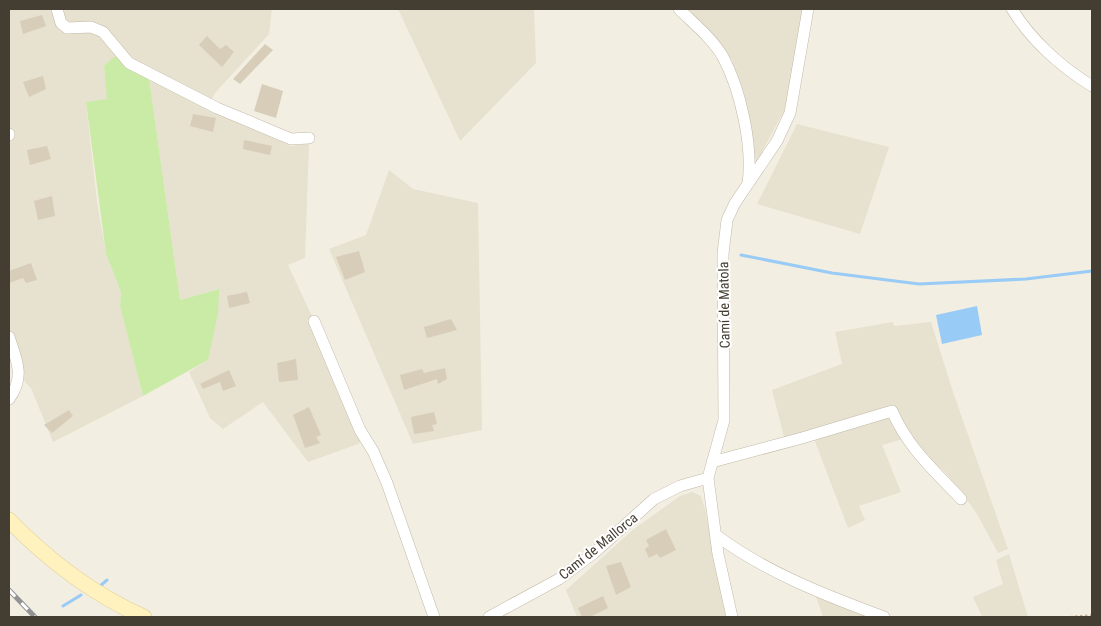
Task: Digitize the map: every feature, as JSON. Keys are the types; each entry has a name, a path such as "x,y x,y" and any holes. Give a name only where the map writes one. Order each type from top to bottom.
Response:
{"street":[{"path":"57,9 61,23 67,28 91,28 103,32 129,64 217,108 290,139 310,138"},
{"path":"678,9 722,56 735,90 748,138 750,166 747,188"},
{"name":"Camí de Matola","path":"732,617 716,535 708,478 724,420 723,254 727,220 735,203 747,188 777,141 790,113 808,9"},
{"path":"1012,9 1023,27 1058,61 1092,86"},
{"path":"314,321 356,422 373,451 387,483 434,617"},
{"path":"9,337 17,359 19,378 15,391 9,399"},
{"path":"712,462 892,411 914,451 961,499"},
{"name":"Camí de Mallorca","path":"489,617 559,579 594,553 654,499 680,486 708,478"},
{"path":"9,520 53,562 78,581 144,617"},
{"path":"9,524 38,554 78,586 135,617"},
{"path":"716,535 732,547 787,576 884,617"}],"path":[{"path":"1070,617 1092,614"}],"shaded area":[{"path":"9,9 272,9 269,34 215,93 207,109 291,146 309,144 305,258 288,265 368,435 358,444 308,462 263,402 223,429 210,418 189,372 208,360 218,289 180,300 149,78 104,67 108,99 86,103 97,202 106,254 121,292 120,306 143,396 53,442 31,388 25,382 16,341 9,329"},
{"path":"398,9 534,9 536,63 460,141"},
{"path":"687,9 803,9 785,109 756,163 748,113 732,60"},
{"path":"797,124 889,147 860,234 757,204"},
{"path":"389,170 413,189 478,203 482,430 413,444 329,249 366,235"},
{"path":"893,322 894,326 931,322 953,392 1008,549 998,553 977,514 962,493 945,472 922,453 910,437 882,445 901,492 859,506 865,520 848,528 811,431 784,437 772,390 842,364 835,332"},
{"path":"692,492 701,496 705,509 727,617 577,617 566,590 634,529 680,496"},
{"path":"1009,554 1028,617 982,617 973,597 1003,584 996,560"},
{"path":"815,594 870,617 823,617"}],"green space":[{"path":"114,57 121,57 149,78 180,300 219,289 218,313 208,360 143,396 120,306 121,292 106,254 86,102 107,99 104,66"}],"water":[{"path":"977,306 982,335 942,344 936,315"}],"building":[{"path":"42,15 46,26 23,34 20,21"},
{"path":"207,36 220,49 226,45 234,52 222,67 199,45"},
{"path":"265,44 273,50 240,84 233,79"},
{"path":"43,76 46,89 29,97 23,82"},
{"path":"262,84 283,91 276,118 254,111"},
{"path":"193,114 216,118 213,132 190,126"},
{"path":"244,140 272,146 270,155 243,149"},
{"path":"47,146 51,159 30,165 27,150"},
{"path":"52,196 55,216 38,220 34,201"},
{"path":"359,251 365,272 345,280 336,257"},
{"path":"31,263 37,280 26,283 23,278 9,283 9,271"},
{"path":"247,292 250,303 229,308 227,296"},
{"path":"451,319 457,330 427,338 424,327"},
{"path":"296,359 298,380 279,382 277,363"},
{"path":"445,368 447,379 438,384 437,379 404,390 400,375 422,369 424,373"},
{"path":"229,370 236,386 223,391 220,382 203,389 200,384"},
{"path":"309,407 321,435 316,437 320,443 305,448 293,415"},
{"path":"69,410 73,416 52,433 44,425"},
{"path":"434,412 437,424 432,425 434,431 414,434 411,417"},
{"path":"666,529 676,550 660,558 657,554 649,558 645,549 649,546 646,540"},
{"path":"621,562 631,587 616,595 606,566"},
{"path":"603,596 608,608 590,617 582,617 578,608"}],"waterway":[{"path":"741,255 832,273 919,284 1026,279 1092,271"},
{"path":"99,587 107,580"},
{"path":"63,606 81,595"}],"railway":[{"path":"9,590 35,617"}]}
